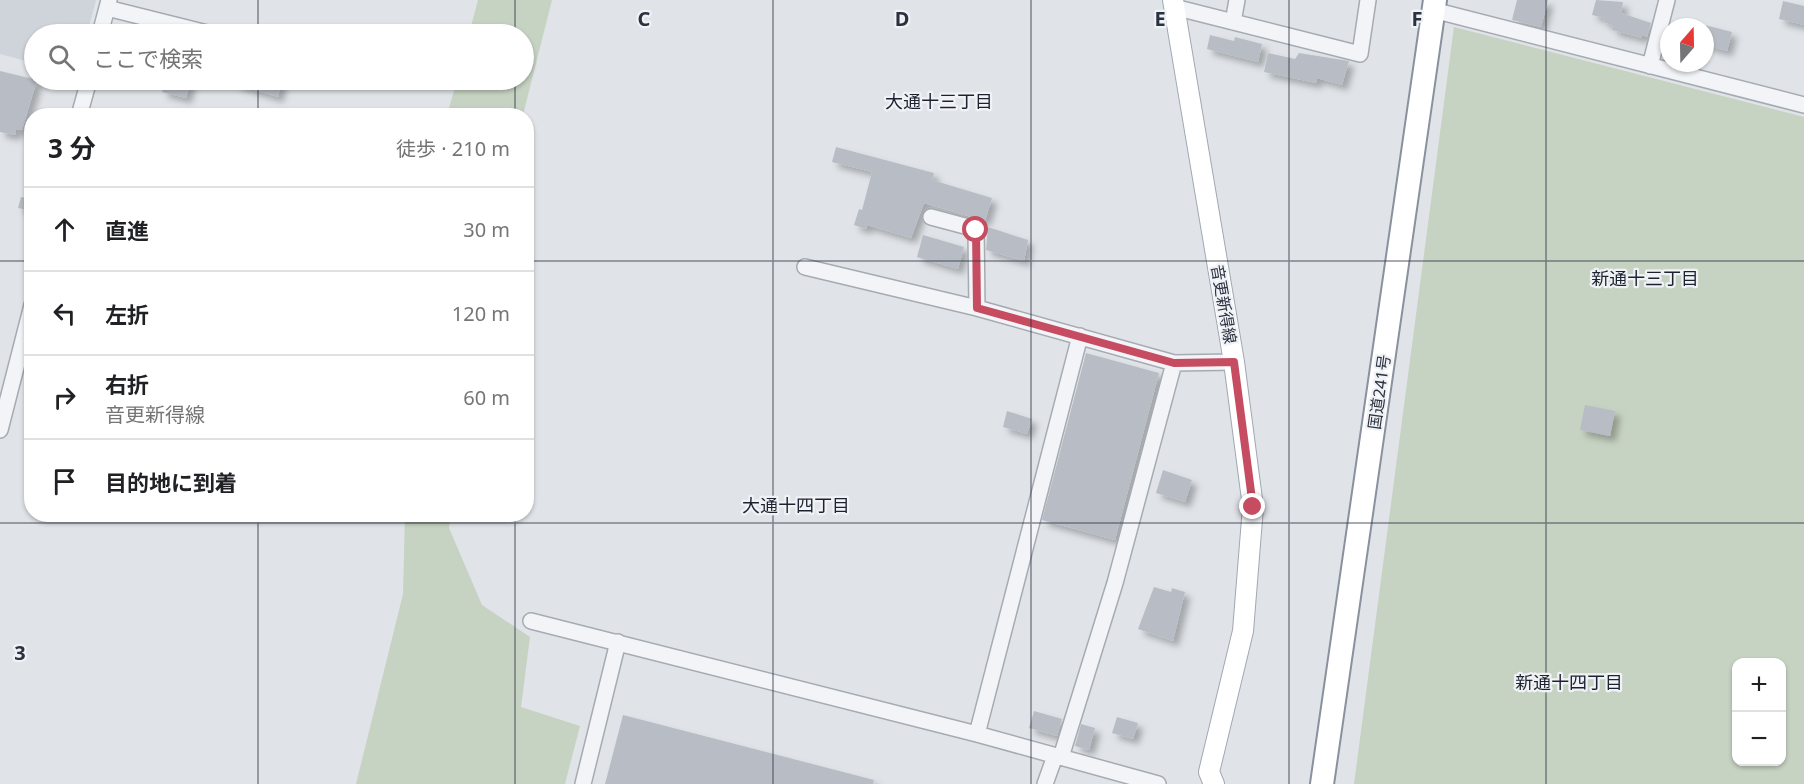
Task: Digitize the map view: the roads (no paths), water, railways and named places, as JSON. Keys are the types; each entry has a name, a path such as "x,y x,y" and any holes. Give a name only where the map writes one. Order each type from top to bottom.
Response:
{"highway":[{"name":"国道241号","path":"1322,784 1434,5"}],"main road":[{"name":"音更新得線","path":"1173,3 1234,362 1253,507 1243,632 1209,780"}],"street":[{"path":"1233,22 1236,0"},
{"path":"1173,3 1233,22 1360,54 1368,0"},
{"path":"1650,66 1667,0"},
{"path":"103,24 108,4 177,24"},
{"path":"1434,5 1650,66 1804,105"},
{"path":"82,108 86,90"},
{"path":"931,217 976,230 977,308"},
{"path":"805,267 977,308 1174,363 1234,362"},
{"path":"0,430 24,336"},
{"path":"977,734 1080,336"},
{"path":"1045,784 1058,757 1115,582 1174,363"},
{"path":"531,621 977,734 1158,784"},
{"path":"583,784 618,642"}],"district":[{"name":"大通十三丁目","path":"939,102"},
{"name":"新通十三丁目","path":"1645,279"},
{"name":"大通十四丁目","path":"796,506"},
{"name":"新通十四丁目","path":"1569,683"}]}
